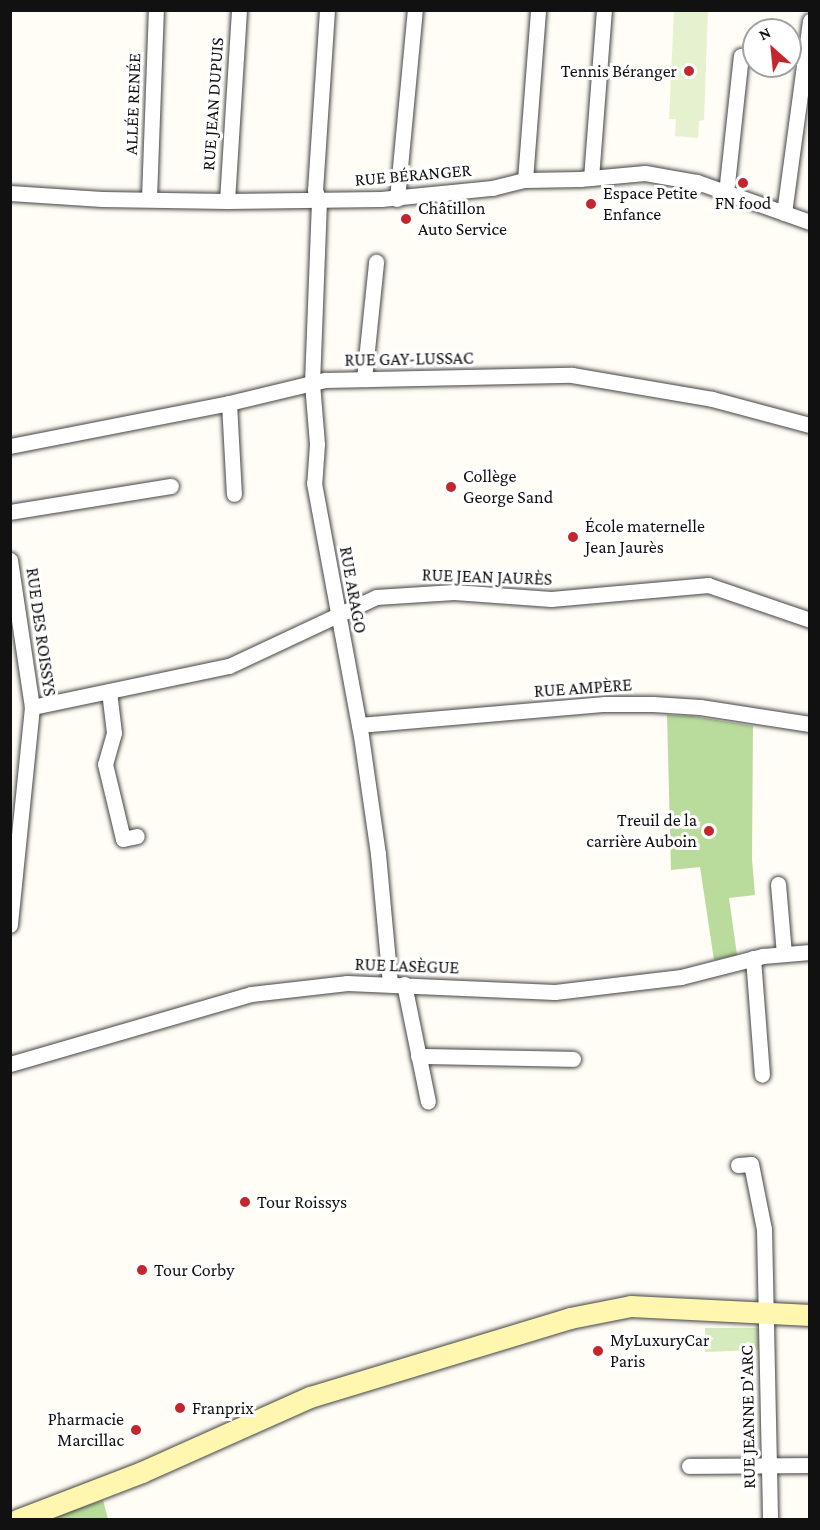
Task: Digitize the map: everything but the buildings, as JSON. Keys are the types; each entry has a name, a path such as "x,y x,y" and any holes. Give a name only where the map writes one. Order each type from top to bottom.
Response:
{"main road":[{"path":"16,1520 142,1472 310,1397 570,1318 631,1306 810,1315"}],"street":[{"name":"ALLÉE RENÉE","path":"149,198 156,10"},
{"name":"RUE JEAN DUPUIS","path":"227,201 239,10"},
{"name":"RUE ARAGO","path":"327,10 315,190 319,201 312,383 317,444 314,483 359,725 397,984 418,1056 428,1102"},
{"path":"397,199 415,10"},
{"path":"525,180 538,10"},
{"path":"591,178 604,10"},
{"path":"784,213 810,21"},
{"path":"726,193 741,56"},
{"name":"RUE BÉRANGER","path":"10,193 102,199 227,201 397,199 492,188 525,180 591,178 645,173 697,182 810,222"},
{"path":"364,379 376,262"},
{"name":"RUE GAY-LUSSAC","path":"10,446 229,403 312,383 364,379 572,375 696,396 810,425"},
{"path":"229,403 234,494"},
{"path":"10,512 171,486"},
{"name":"RUE DES ROISSYS","path":"10,560 32,707 10,925"},
{"name":"RUE JEAN JAURÈS","path":"32,707 229,666 376,597 454,592 551,599 708,585 810,620"},
{"path":"109,691 114,733 105,764 123,839 137,836"},
{"name":"RUE AMPÈRE","path":"359,725 605,704 700,707 810,724"},
{"path":"10,770 26,767"},
{"path":"778,884 784,954"},
{"name":"RUE LASÈGUE","path":"10,1064 251,994 347,983 555,992 681,977 753,958 810,952"},
{"path":"753,958 762,1075"},
{"path":"418,1056 573,1059"},
{"name":"RUE JEANNE D'ARC","path":"738,1165 751,1164 764,1229 767,1465 770,1520"},
{"path":"689,1467 810,1465"}],"green space":[{"name":"Tennis Béranger","path":"674,11 708,11 704,120 699,121 698,138 675,136 676,119 669,119"},
{"name":"Treuil de la carrière Auboin","path":"667,715 692,716 753,726 752,859 755,895 729,898 737,955 714,960 700,867 671,870"},
{"path":"705,1328 759,1328 759,1350 705,1352"},
{"path":"103,1500 108,1519 49,1519"}],"place":[{"name":"Tennis Béranger","path":"689,71"},
{"name":"FN food","path":"743,183"},
{"name":"Espace Petite Enfance","path":"591,204"},
{"name":"Châtillon Auto Service","path":"406,219"},
{"name":"Collège George Sand","path":"451,487"},
{"name":"École maternelle Jean Jaurès","path":"573,537"},
{"name":"Treuil de la carrière Auboin","path":"709,831"},
{"name":"Tour Roissys","path":"245,1202"},
{"name":"Tour Corby","path":"142,1270"},
{"name":"MyLuxuryCar Paris","path":"598,1351"},
{"name":"Franprix","path":"180,1408"},
{"name":"Pharmacie Marcillac","path":"136,1430"}]}
